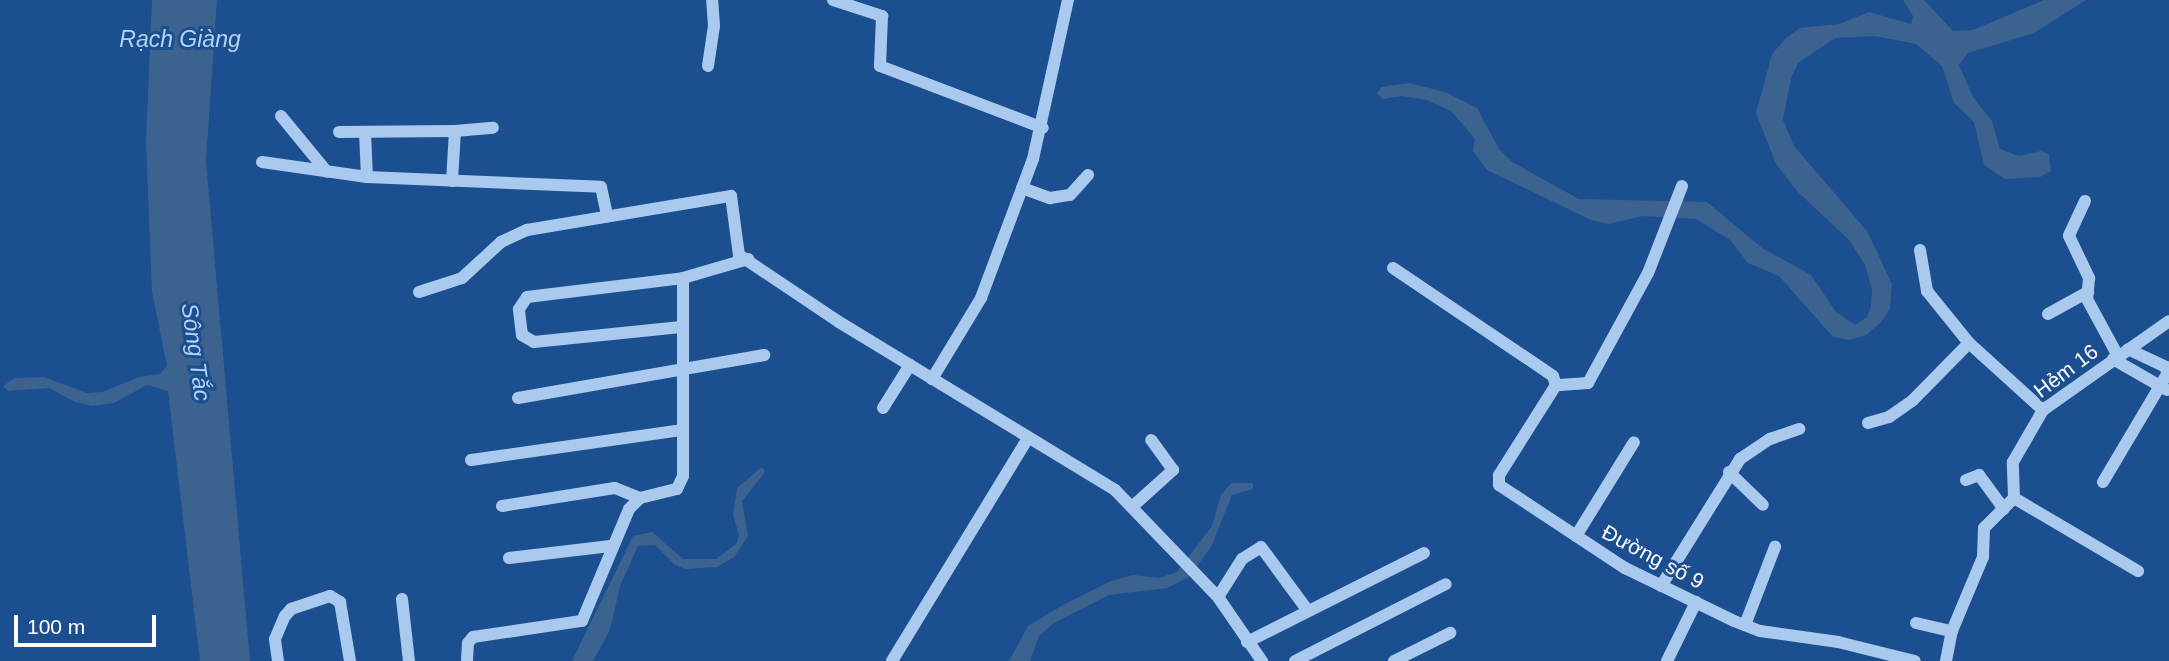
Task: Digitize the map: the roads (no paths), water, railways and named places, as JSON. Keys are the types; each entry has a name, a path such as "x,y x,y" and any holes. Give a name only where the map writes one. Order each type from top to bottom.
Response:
{"street":[{"path":"708,66 714,26 712,0"},
{"path":"833,0 882,16 879,61 883,68 1043,128"},
{"path":"932,379 981,298 1023,188 1043,128 1068,0"},
{"path":"281,116 327,172"},
{"path":"338,132 493,128"},
{"path":"452,181 455,131"},
{"path":"365,132 367,177"},
{"path":"262,162 367,177 601,187 607,216"},
{"path":"1023,188 1050,198 1070,195 1088,175"},
{"path":"1393,268 1553,376 1556,385 1588,383 1667,230 1680,191"},
{"path":"419,292 462,278 500,242 527,230 727,195 733,198 736,251 909,365 1115,490 1133,506 1176,558 1215,593 1256,659"},
{"path":"2085,201 2069,236 2089,278 2087,299 2119,355 2165,389"},
{"path":"1920,250 1927,291 1969,343 2043,410"},
{"path":"681,327 534,342 522,334 519,309 527,297 683,278 748,259"},
{"path":"502,506 615,488 640,498 672,493 681,483 683,278"},
{"path":"2048,314 2088,292"},
{"name":"Hẻm 16","path":"2014,498 2013,462 2043,410 2169,321"},
{"path":"1868,423 1889,417 1913,400 1969,343"},
{"path":"518,398 764,355"},
{"path":"2103,482 2165,389 2166,367 2119,355"},
{"path":"883,408 909,365"},
{"name":"Đường số 9","path":"1556,385 1499,475 1499,485 1576,536 1661,586 1745,625 1915,661"},
{"path":"1661,586 1729,471 1756,446 1799,429"},
{"path":"471,460 681,430"},
{"path":"892,661 1028,438"},
{"path":"1133,506 1173,470 1151,440"},
{"path":"1576,536 1634,442"},
{"path":"1729,471 1763,505"},
{"path":"1966,480 1979,475 2004,509"},
{"path":"467,661 468,643 473,637 582,621 598,588 610,546 629,509 640,498"},
{"path":"1946,661 1952,631 1983,556 1984,528 2014,498 2138,570"},
{"path":"509,558 610,546"},
{"path":"1215,593 1242,559 1261,547 1308,611"},
{"path":"1745,625 1775,547"},
{"path":"1247,642 1424,553"},
{"path":"1295,661 1446,584"},
{"path":"278,661 275,639 285,616 330,596 340,602 350,661"},
{"path":"402,599 409,661"},
{"path":"1667,661 1696,602"},
{"path":"1916,623 1952,631"},
{"path":"1394,661 1450,633"}],"water":[{"name":"Rạch Giàng","path":"152,0 217,0 206,161 250,661 200,661 168,391 147,385 114,403 92,406 75,402 49,388 8,391 3,386 15,378 44,377 87,393 102,392 139,377 160,374 167,366 152,292 146,142"},
{"path":"1903,0 1924,0 1953,31 1973,30 2044,0 2086,0 2034,33 1968,53 1959,65 1973,97 1992,121 2000,149 2019,156 2041,151 2049,154 2051,171 2040,177 2005,179 1984,165 1974,122 1954,103 1942,66 1916,44 1875,36 1835,38 1798,63 1791,78 1783,120 1794,146 1867,231 1892,284 1890,309 1881,322 1866,335 1849,340 1833,337 1779,276 1748,263 1730,240 1696,219 1643,216 1609,224 1591,220 1487,170 1473,151 1475,139 1451,111 1427,100 1402,96 1383,99 1377,93 1381,87 1409,83 1445,92 1477,108 1499,149 1512,162 1579,199 1707,202 1762,248 1811,275 1836,312 1855,325 1867,317 1871,307 1872,290 1865,265 1850,241 1797,191 1776,164 1756,113 1772,54 1786,38 1800,28 1839,24 1869,12 1911,24 1913,16"},
{"path":"762,467 765,472 742,501 748,536 734,557 717,567 686,569 675,565 655,545 638,546 620,586 610,630 593,661 572,661 633,536 652,532 683,559 716,559 736,544 739,535 733,515 737,488"},
{"path":"1231,483 1253,483 1253,489 1232,495 1211,547 1189,577 1167,588 1109,595 1054,623 1039,636 1030,661 1009,661 1028,626 1063,605 1111,581 1133,575 1159,578 1177,572 1212,526 1221,495"}],"water label":[{"name":"Sông Tắc","path":"196,352"}]}
